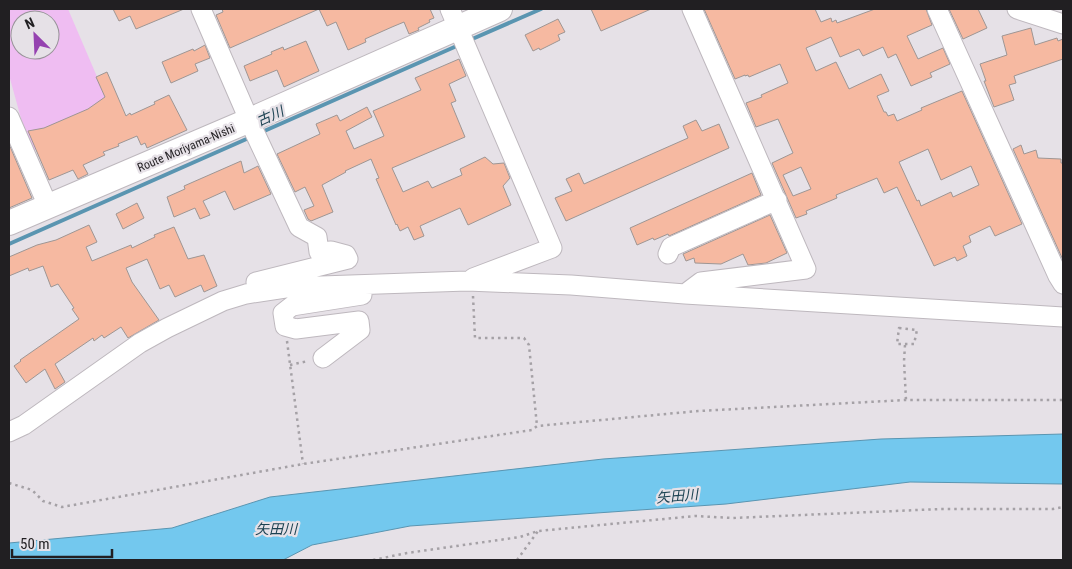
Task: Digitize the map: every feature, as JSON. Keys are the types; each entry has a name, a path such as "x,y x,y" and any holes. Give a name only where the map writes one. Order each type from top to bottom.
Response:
{"main road":[{"name":"Route Moriyama-Nishi","path":"9,223 48,206 254,130 500,9"}],"street":[{"path":"201,9 299,227 316,237 319,252 331,251 346,255 348,259 244,285 235,298"},
{"path":"685,294 701,282 806,269 692,9"},
{"path":"937,9 1063,284"},
{"path":"1017,9 1063,24"},
{"path":"460,30 552,248 467,281"},
{"path":"9,117 48,206"},
{"path":"668,254 671,248 777,200"},
{"path":"9,432 24,425 140,343 167,328 223,301 246,294 292,287 467,281 571,285 685,294 1063,317"},
{"path":"323,358 360,330 359,321 296,329 285,326 283,313 292,306 378,292 382,284"}],"path":[{"path":"474,302 475,338 524,338 529,345 538,426"},
{"path":"907,327 917,330 914,344 905,345 897,344 899,328 907,327"},
{"path":"905,345 906,400"},
{"path":"288,351 303,464"},
{"path":"9,483 32,490 43,501 62,507 303,464 532,430 538,426 698,411 906,400 1063,400"},
{"path":"373,560 407,553 520,537 538,531 695,516 734,518 941,509 1053,509 1063,507"},
{"path":"517,560 538,531"}],"shaded area":[{"path":"9,9 68,9 113,114 49,147 30,151 9,75"}],"water":[{"name":"矢田川","path":"1063,434 1063,484 910,482 726,504 410,526 312,545 283,560 9,560 9,543 172,528 270,497 603,459 881,439"}],"building":[{"path":"113,9 184,9 136,29 130,16 119,21"},
{"path":"222,9 319,9 230,48 216,15 223,12"},
{"path":"319,9 430,9 434,18 418,28 419,30 409,34 404,22 365,39 366,42 348,50 336,22 327,26"},
{"path":"591,9 651,9 601,31"},
{"path":"704,9 815,9 821,22 831,18 832,22 836,20 837,23 875,9 926,9 932,25 907,36 918,59 943,48 950,64 930,73 932,77 911,86 896,54 888,58 883,47 863,56 859,49 840,57 831,37 806,48 816,71 836,62 849,89 881,74 889,91 877,96 884,112 888,116 894,114 897,121 922,110 921,108 962,91 1022,224 995,236 990,226 969,236 971,242 963,246 967,256 957,261 955,257 934,266 897,187 884,193 877,178 836,195 837,198 806,211 807,214 796,218 772,163 793,153 778,119 756,127 746,103 788,83 780,64 749,77 745,75 735,79","holes":["928,149 941,180 971,166 979,185 953,197 951,192 921,206 899,162","801,167 811,189 793,196 783,175"]},
{"path":"949,9 978,9 987,28 963,39"},
{"path":"558,19 565,32 558,35 560,40 540,50 539,48 533,51 525,35"},
{"path":"1031,28 1035,45 1057,38 1058,41 1063,39 1063,59 1014,76 1016,83 1009,85 1014,100 994,107 980,64 1007,55 1002,36"},
{"path":"306,41 319,71 284,87 277,70 250,81 244,66 283,47 284,50"},
{"path":"205,45 210,58 195,64 198,71 171,83 162,62 193,49 194,51"},
{"path":"459,59 466,76 449,84 456,101 451,103 465,137 392,168 403,192 428,181 432,188 462,175 460,169 485,157 493,164 504,163 510,178 503,186 511,205 468,225 460,208 420,226 424,236 414,240 408,227 400,231 396,225 376,179 379,178 371,159 345,171 322,185 333,212 311,221 308,219 304,210 314,206 305,187 295,192 277,154 320,134 316,124 337,115 340,121 367,107 372,117 346,131 354,149 384,136 373,111 421,90 415,78"},
{"path":"107,72 126,116 155,104 154,102 169,95 187,130 147,148 145,143 141,145 137,136 103,152 105,155 83,165 88,174 78,179 73,170 49,180 28,131 44,128 88,109 105,97 96,77"},
{"path":"696,120 702,131 719,124 729,148 566,221 555,198 572,191 566,179 579,173 584,184 688,138 683,126"},
{"path":"9,144 32,198 9,208"},
{"path":"1021,145 1024,154 1036,150 1038,158 1061,159 1061,163 1063,163 1063,260 1013,149"},
{"path":"241,161 244,173 258,166 271,194 234,210 225,191 203,201 210,215 200,219 195,208 174,217 167,197 185,189 184,186"},
{"path":"752,173 761,195 669,236 668,234 654,240 653,238 637,245 630,228"},
{"path":"137,203 144,218 123,229 116,214"},
{"path":"770,215 787,253 766,263 748,265 743,254 721,264 695,263 694,258 686,261 683,254"},
{"path":"89,225 97,242 86,247 92,261 131,245 132,248 155,237 154,235 174,227 188,259 204,255 217,286 204,292 201,285 175,297 169,285 160,289 147,259 126,268 132,282 159,320 128,338 121,327 104,338 102,335 94,341 93,338 55,364 65,382 55,389 45,369 26,383 14,366 79,319 58,284 51,287 43,266 29,271 28,268 9,276 9,257 37,245 56,240"}],"waterway":[{"name":"古川","path":"470,40 541,9"},
{"name":"古川","path":"262,132 459,45"},
{"name":"古川","path":"9,244 251,137"}]}
